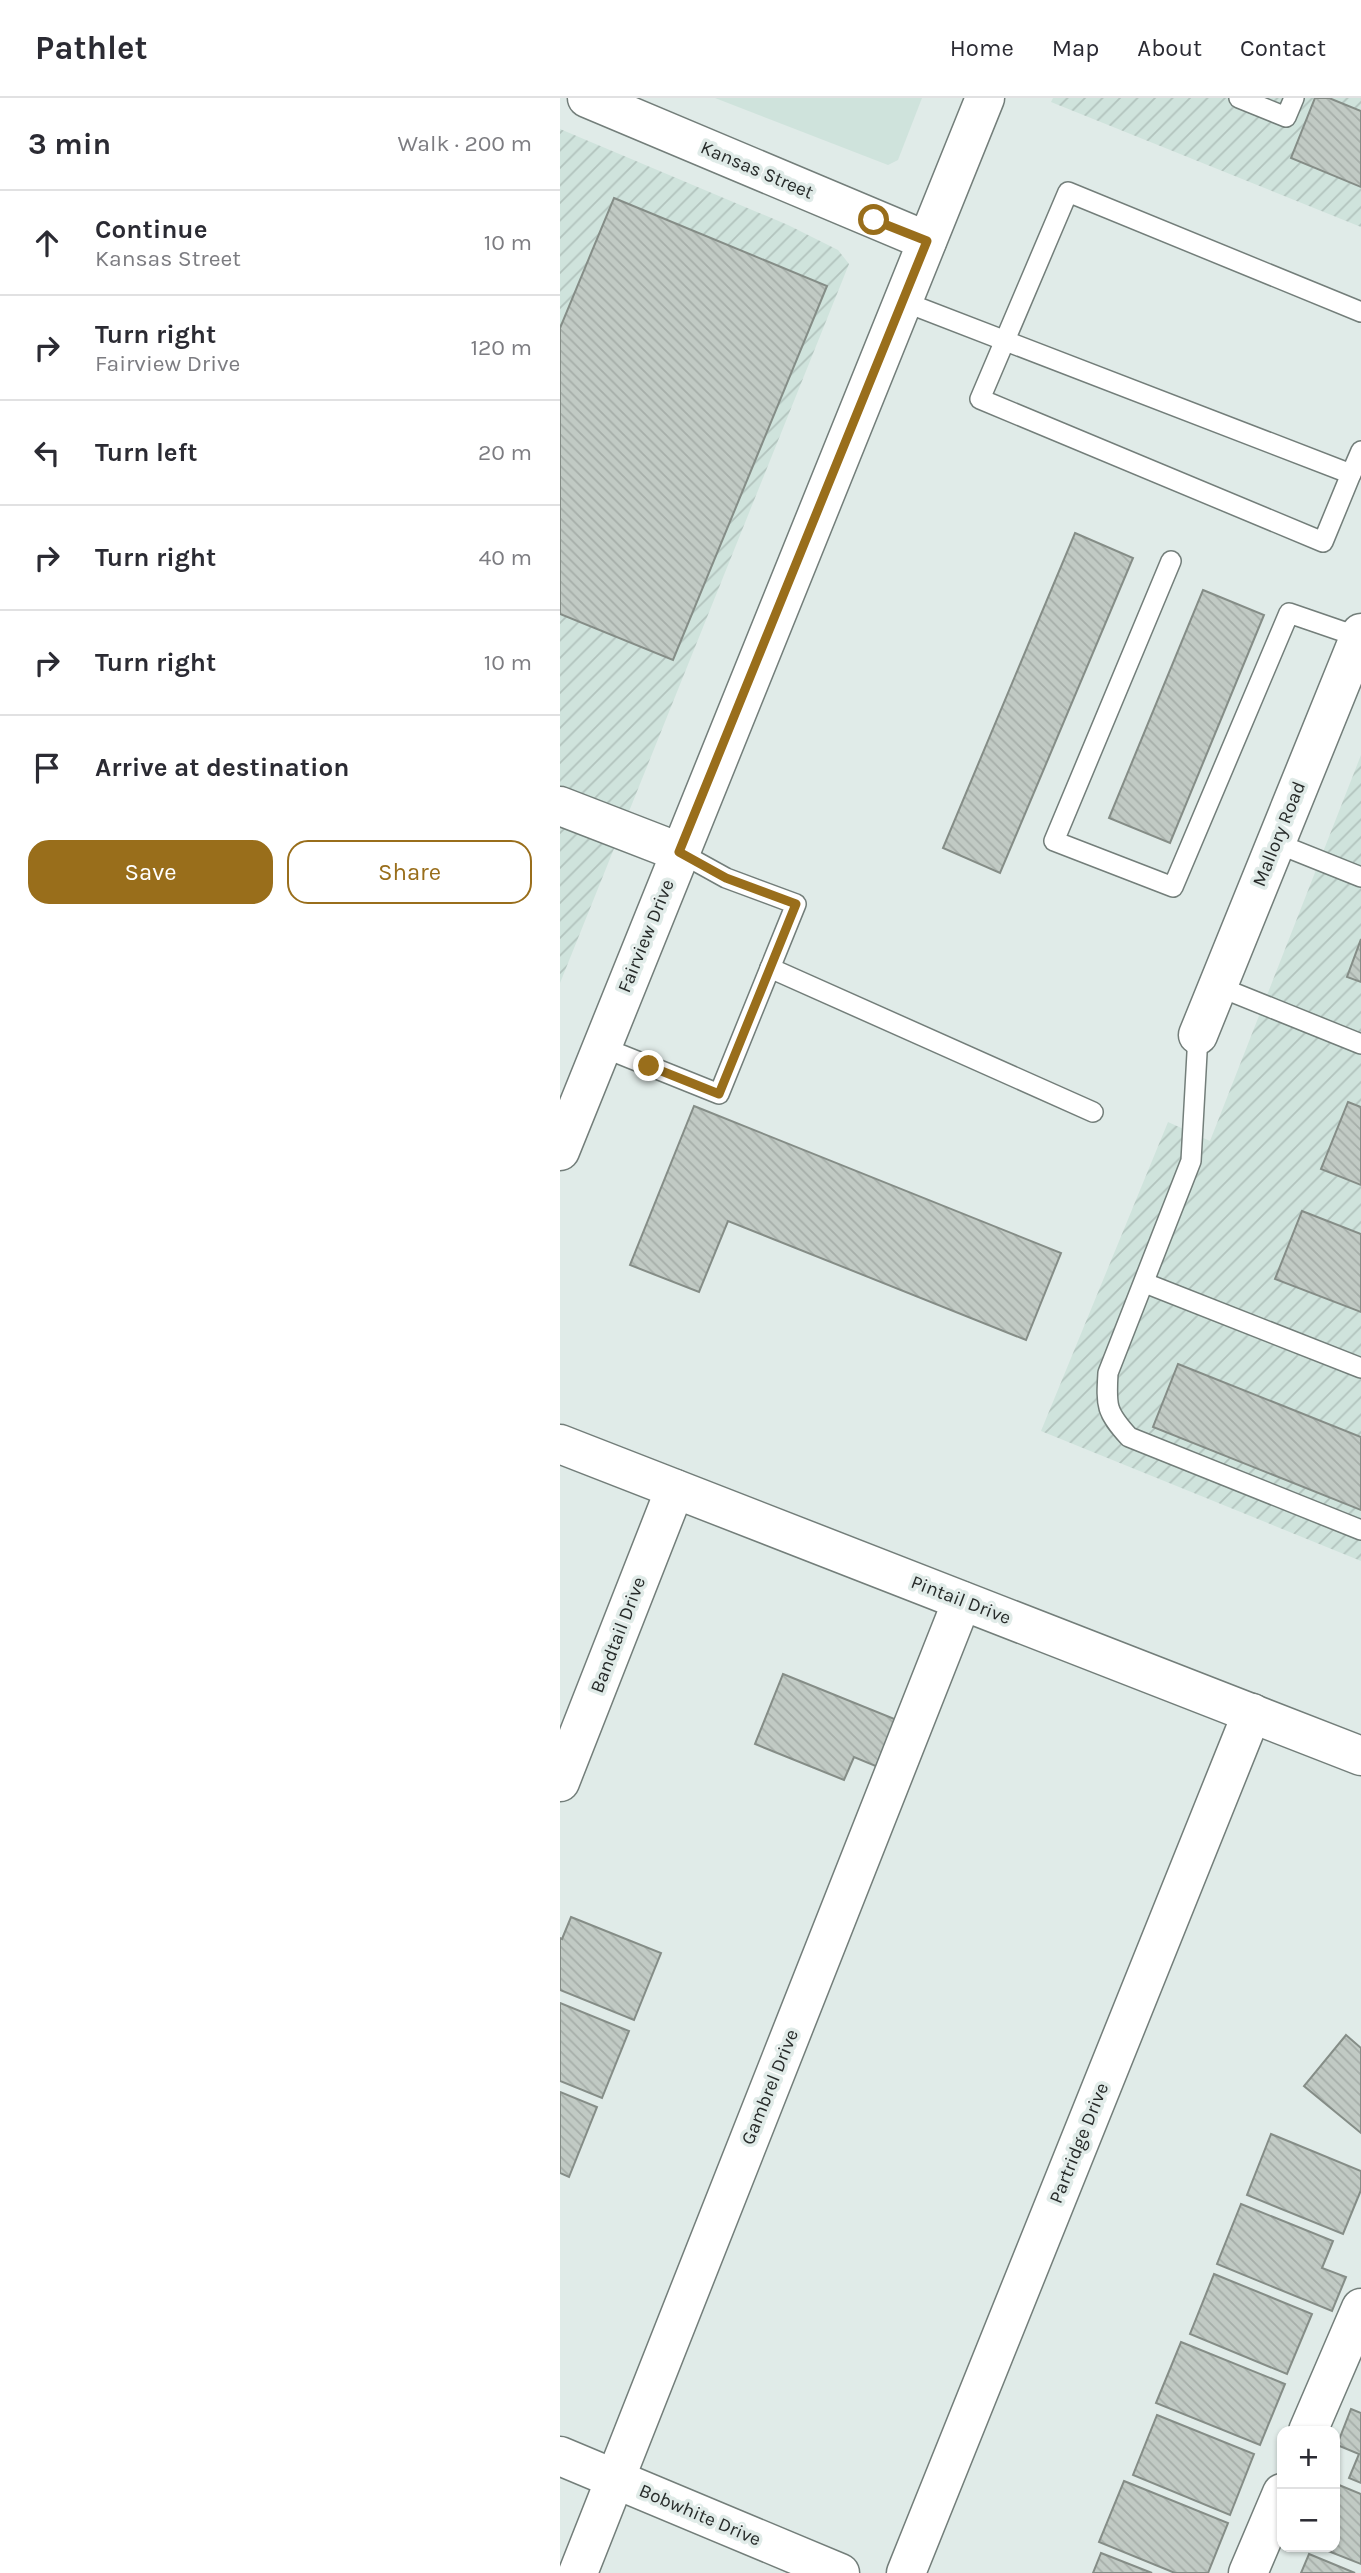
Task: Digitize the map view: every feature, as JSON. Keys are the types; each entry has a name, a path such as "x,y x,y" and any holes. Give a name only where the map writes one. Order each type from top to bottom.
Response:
{"street":[{"name":"Kansas Street","path":"587,98 927,241"},
{"name":"Fairview Drive","path":"560,1151 985,98"},
{"name":"Mallory Road","path":"1198,1035 1358,650"},
{"path":"560,806 679,852"},
{"name":"Pintail Drive","path":"560,1444 1361,1756"},
{"name":"Bandtail Drive","path":"560,1782 675,1489"},
{"name":"Gambrel Drive","path":"578,2573 962,1601"},
{"name":"Partridge Drive","path":"906,2573 1252,1713"},
{"path":"1310,2426 1361,2308"},
{"name":"Bobwhite Drive","path":"560,2456 839,2573"},
{"path":"1248,2573 1277,2505"}],"lane":[{"path":"1239,98 1286,117 1294,98"},
{"path":"1361,313 1068,192 980,399 1323,542 1361,451"},
{"path":"902,301 1351,474"},
{"path":"1171,561 1054,841 1173,887 1289,613 1358,650"},
{"path":"1276,843 1361,877"},
{"path":"602,1047 719,1094 796,904 726,878 679,852"},
{"path":"770,968 1093,1112"},
{"path":"1217,986 1361,1044"},
{"path":"1198,1035 1191,1161 1108,1373 1106,1403 1112,1419 1129,1437 1361,1530"},
{"path":"1145,1283 1361,1368"}],"shaded area":[{"path":"715,98 922,98 898,160 888,165"},
{"path":"1053,98 1361,98 1361,227 1051,102"},
{"path":"560,129 788,225 838,250 849,264 560,983"},
{"path":"1361,755 1361,1561 1041,1431 1168,1122 1210,1141"}],"building":[{"path":"1315,98 1329,98 1361,111 1361,187 1291,158"},
{"path":"614,198 827,286 673,660 560,614 560,328"},
{"path":"1075,533 1133,558 1000,873 943,848"},
{"path":"1203,590 1264,615 1170,843 1109,818"},
{"path":"1361,939 1361,982 1347,977"},
{"path":"1348,1102 1361,1107 1361,1185 1321,1169"},
{"path":"694,1106 1061,1253 1026,1340 728,1221 699,1292 630,1265"},
{"path":"1302,1211 1361,1234 1361,1312 1275,1279"},
{"path":"1178,1364 1361,1437 1361,1510 1153,1427"},
{"path":"783,1674 897,1720 878,1767 854,1757 844,1780 755,1744"},
{"path":"571,1917 661,1953 634,2020 560,1990 560,1938 562,1939"},
{"path":"560,2003 629,2031 602,2098 560,2081"},
{"path":"1346,2035 1361,2048 1361,2133 1304,2086"},
{"path":"560,2092 597,2107 569,2177 560,2173"},
{"path":"1271,2134 1361,2171 1361,2190 1343,2234 1247,2195"},
{"path":"1241,2204 1333,2241 1322,2268 1346,2277 1332,2311 1217,2264"},
{"path":"1214,2274 1312,2314 1287,2374 1190,2334"},
{"path":"1181,2342 1285,2384 1260,2445 1156,2403"},
{"path":"1351,2409 1361,2413 1361,2483 1349,2478 1359,2454 1340,2446 1340,2437"},
{"path":"1157,2415 1254,2454 1230,2515 1133,2475"},
{"path":"1124,2481 1228,2523 1208,2573 1175,2573 1099,2542"},
{"path":"1340,2485 1361,2494 1361,2564 1331,2552 1340,2552"},
{"path":"1101,2553 1152,2573 1093,2573"},
{"path":"1309,2554 1355,2573 1301,2573"}],"route":[{"path":"649,1066 719,1094 796,904 726,878 679,852 927,241 874,220"}]}
